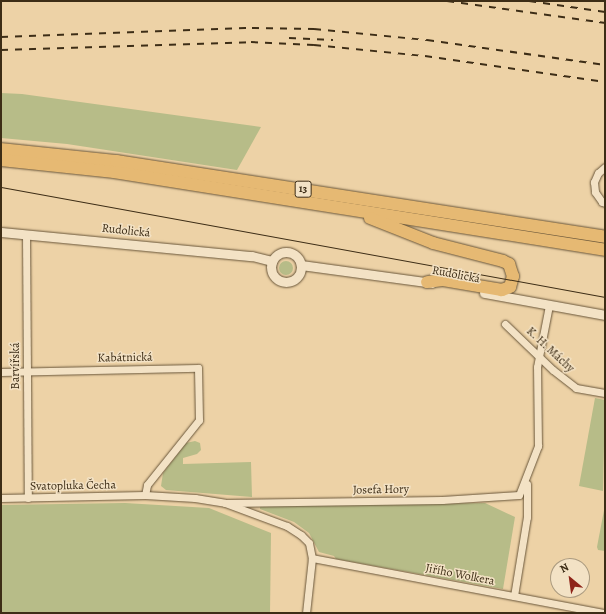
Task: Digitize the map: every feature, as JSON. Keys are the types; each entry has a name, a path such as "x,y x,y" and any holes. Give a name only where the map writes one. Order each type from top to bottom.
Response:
{"highway":[{"name":"13","path":"1,149 116,161 605,237"},
{"name":"13","path":"1,160 114,172 605,250"},
{"path":"342,209 432,243 502,261 509,264 513,276 510,287 502,290 442,280 427,282"}],"street":[{"path":"605,167 598,173 594,182 596,192 602,202 605,203"},
{"name":"Rudolická","path":"1,232 252,256 272,261"},
{"name":"Barvířská","path":"26,234 28,498"},
{"path":"288,252 297,256 301,265 297,277 285,282 273,275 272,261 279,254 288,252"},
{"name":"Rudolická","path":"301,265 427,282 605,315"},
{"name":"Josefa Hory","path":"225,503 514,497 523,491 538,446 537,367 549,305"},
{"name":"K. H. Máchy","path":"505,324 540,355 553,370 576,388 605,393"},
{"name":"Kabátnická","path":"1,372 27,370 198,368 199,420 147,485 145,495"},
{"name":"Josefa Hory","path":"514,596 527,517 527,480"},
{"name":"Svatopluka Čecha","path":"1,498 145,495 195,498 225,503 287,526 301,535 309,543 312,558"},
{"path":"306,613 312,558"},
{"name":"Jiřího Wolkera","path":"312,558 604,613"}],"green space":[{"path":"1,93 22,94 261,127 237,170 67,144 1,138"},
{"path":"283,261 289,261 293,265 293,271 289,275 283,275 279,271 279,265"},
{"path":"595,398 605,400 603,491 579,486"},
{"path":"195,441 200,443 201,450 197,454 183,458 183,464 251,462 252,497 166,490 161,486 163,473 186,443"},
{"path":"125,503 209,508 271,533 270,613 1,613 1,505"},
{"path":"485,503 515,517 503,589 336,559 334,556 319,552 309,533 294,522 260,509 260,506"},
{"path":"605,505 605,551 598,550 597,547"}],"tram line":[{"path":"1,187 605,297"}],"railway":[{"path":"447,1 605,23"},
{"path":"529,1 605,12"},
{"path":"1,37 252,28 314,29 427,40 605,65"},
{"path":"289,38 333,40"},
{"path":"1,50 251,42 314,45 425,56 605,82"}]}
